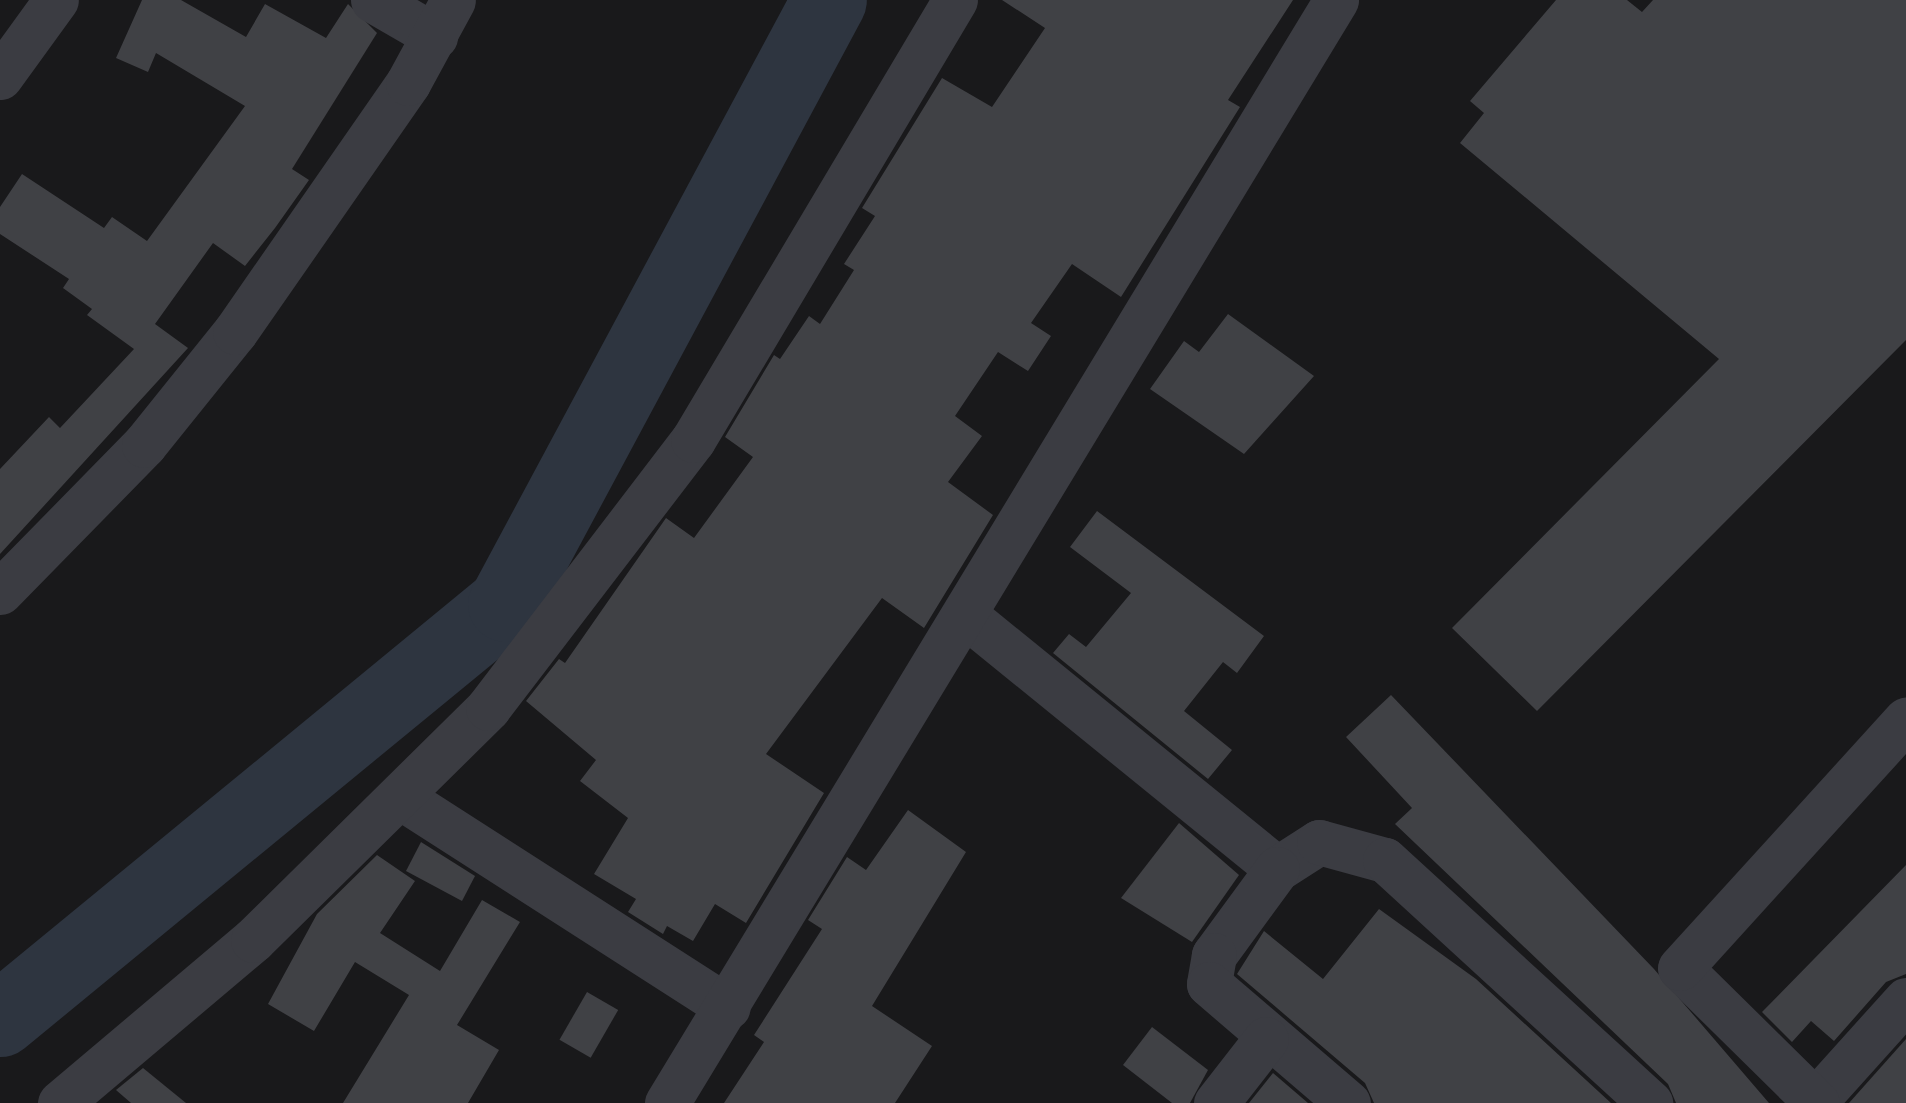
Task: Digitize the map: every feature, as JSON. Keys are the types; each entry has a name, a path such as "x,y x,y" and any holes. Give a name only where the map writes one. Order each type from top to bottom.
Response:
{"street":[{"path":"0,76 56,0"},
{"path":"0,592 172,413 444,18 374,0"},
{"path":"60,1103 402,798 488,708 693,440 955,0"},
{"path":"667,1103 1336,0"},
{"path":"965,615 1278,870"},
{"path":"1906,720 1680,968 1816,1102 1906,1000"},
{"path":"402,798 728,1006"},
{"path":"1348,1103 1213,994 1208,975 1278,870 1319,842 1385,860 1650,1103"},
{"path":"1216,1103 1266,1039"}],"building":[{"path":"142,0 181,0 246,37 265,4 326,38 348,4 377,33 292,169 309,180 275,228 245,266 213,243 155,324 188,348 0,554 0,469 49,417 60,428 134,349 87,315 92,309 63,288 69,279 0,234 0,207 22,174 104,228 112,217 147,241 245,106 156,53 148,72 116,58"},
{"path":"1002,0 1293,0 1228,100 1240,107 1121,297 1072,264 1031,323 1051,336 1028,371 998,352 955,416 982,436 948,482 993,515 924,628 882,598 766,754 824,793 746,923 715,904 693,941 667,926 663,934 628,912 636,899 594,874 628,818 580,781 596,760 526,701 559,659 565,663 666,518 694,538 753,457 725,437 774,355 780,359 809,316 820,324 854,270 844,264 875,216 862,208 942,78 992,107 1045,28"},
{"path":"1556,0 1627,0 1642,12 1653,0 1906,0 1906,340 1537,711 1452,628 1719,359 1460,143 1484,113 1470,101"},
{"path":"1228,314 1314,376 1244,454 1150,389 1184,341 1199,352"},
{"path":"1097,511 1264,636 1237,673 1223,662 1184,711 1232,750 1208,779 1053,653 1069,634 1086,647 1131,593 1070,547"},
{"path":"1391,695 1654,969 1769,1103 1676,1103 1668,1084 1395,824 1412,808 1346,737"},
{"path":"908,810 966,852 872,1006 932,1046 895,1103 724,1103 764,1042 754,1035 822,929 808,920 847,857 866,870"},
{"path":"1179,823 1239,875 1192,942 1121,898"},
{"path":"421,842 475,876 462,901 406,871"},
{"path":"377,855 415,881 380,933 440,971 482,900 520,922 457,1025 499,1050 468,1103 343,1103 409,995 355,962 314,1031 268,1004 317,914"},
{"path":"1906,865 1906,974 1886,982 1834,1041 1811,1021 1792,1042 1762,1012"},
{"path":"1379,909 1476,979 1611,1103 1374,1103 1365,1083 1237,974 1264,931 1323,979"},
{"path":"587,992 618,1010 591,1058 560,1040"},
{"path":"1152,1027 1208,1070 1190,1103 1172,1103 1123,1065"},
{"path":"1906,1039 1906,1103 1849,1103"},
{"path":"143,1068 186,1103 131,1103 116,1090"},
{"path":"1273,1073 1308,1103 1249,1103"}],"waterway":[{"path":"0,1019 505,604 829,0"}]}
